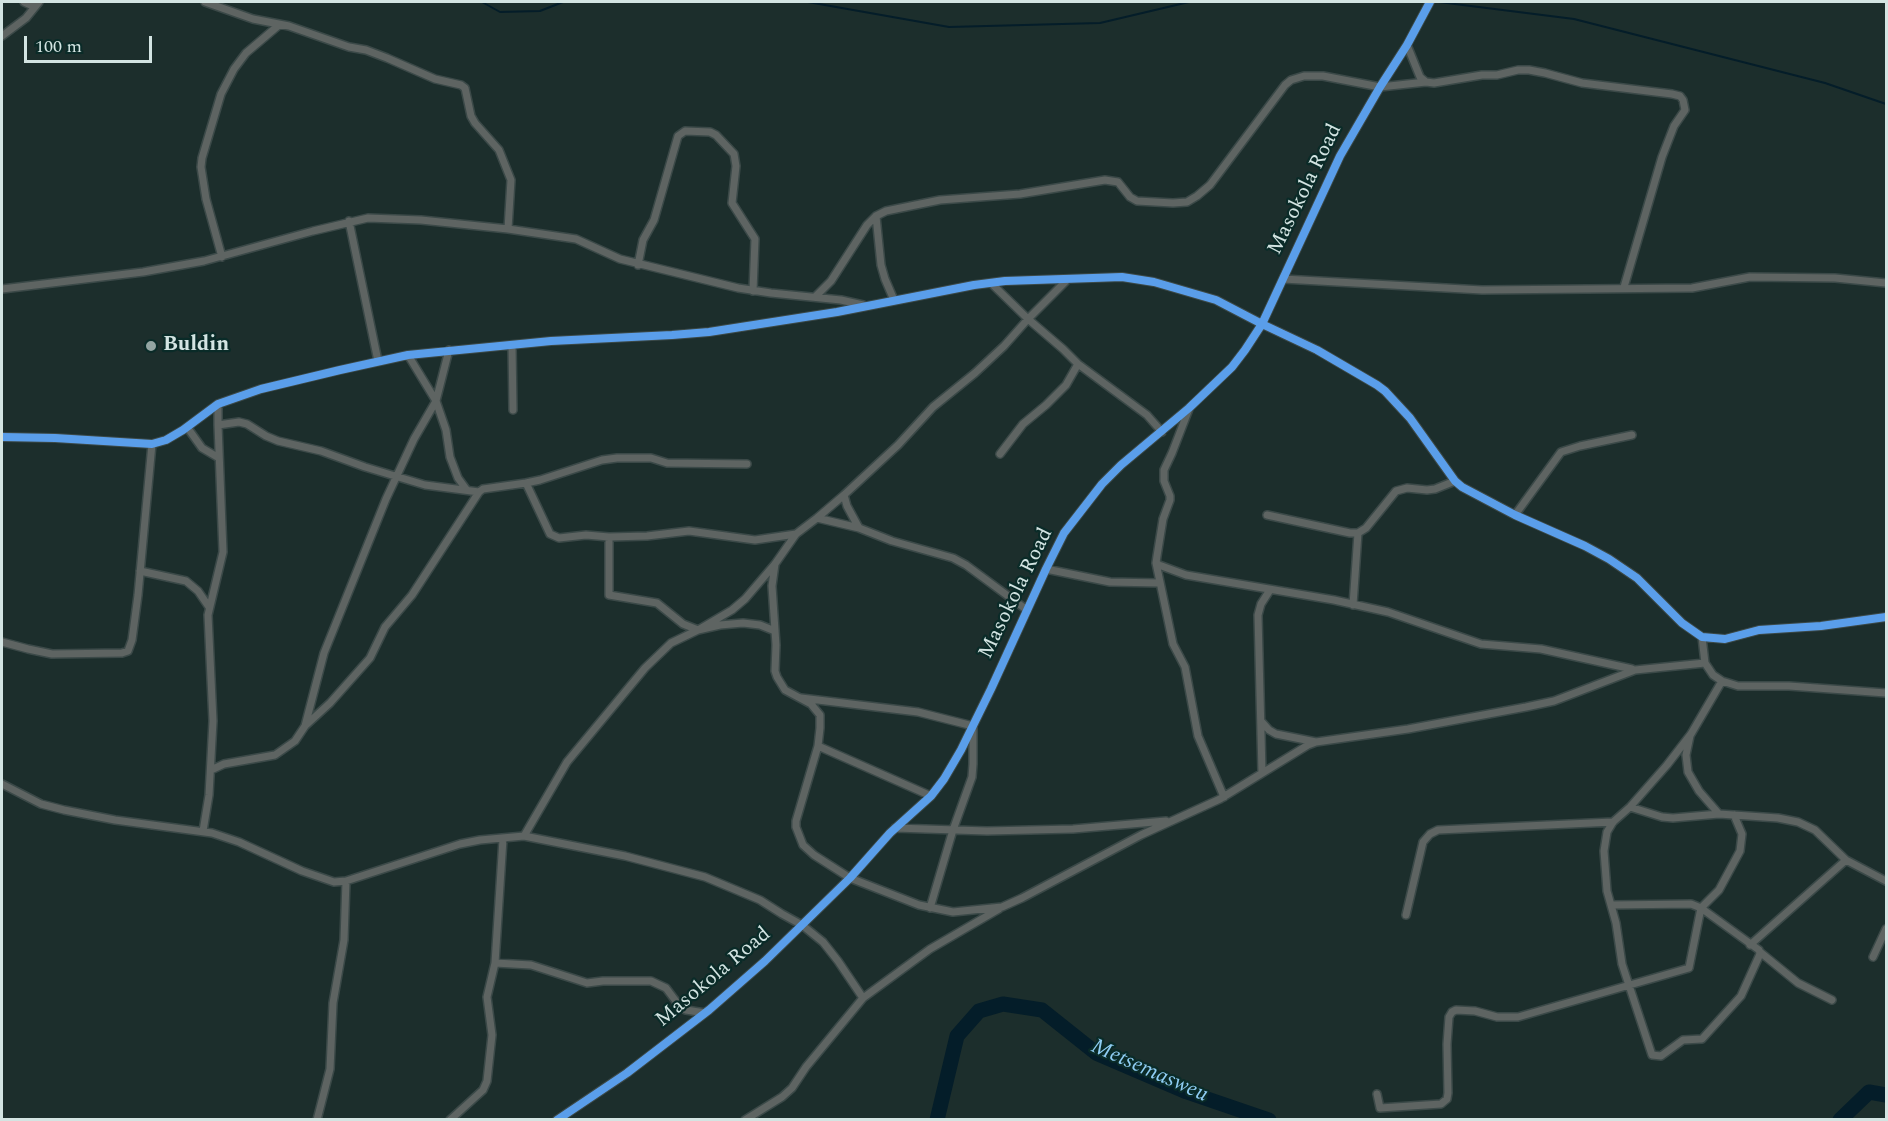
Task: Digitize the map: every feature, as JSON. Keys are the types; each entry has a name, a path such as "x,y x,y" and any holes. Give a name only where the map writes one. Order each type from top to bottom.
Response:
{"street":[{"path":"2,36 26,18 37,4 24,2"},
{"path":"205,2 253,19 289,26 348,47 366,50 435,79 461,85 465,88 471,116 499,150 512,180 508,229"},
{"name":"Masokola Road","path":"557,1119 627,1072 705,1013 765,961 850,878 895,828 931,796 944,778 973,726 1065,533 1102,484 1121,465 1162,432 1232,367 1262,324 1340,156 1407,45 1430,2"},
{"path":"222,257 206,199 202,158 221,94 234,69 246,53 279,25"},
{"path":"1407,45 1420,77 1426,82"},
{"path":"815,297 831,281 867,225 876,216 898,207 940,200 1020,194 1105,180 1118,182 1137,201 1186,202 1210,185 1291,80 1304,76 1323,76 1380,87 1434,83 1518,70 1545,73 1582,82 1672,94 1683,100 1685,110 1674,126 1662,157 1624,288"},
{"path":"638,265 643,240 654,220 678,136 685,131 710,132 716,135 736,159 732,203 755,239 753,291"},
{"path":"876,216 881,265 894,300"},
{"path":"2,288 143,272 222,257 284,238 350,222 387,218 508,229 576,239 638,265 753,291 815,297 868,306"},
{"path":"350,222 378,361"},
{"path":"2,437 152,444 165,440 187,427 218,404 261,389 408,355 512,345 709,332 991,283 1122,277 1154,282 1216,300 1317,350 1385,391 1410,418 1455,481 1479,497 1609,559 1637,578 1682,623 1702,638 1725,639 1765,630 1821,626 1887,617"},
{"path":"1283,279 1482,290 1692,288 1750,277 1835,278 1887,283"},
{"path":"524,837 567,762 645,668 672,643 732,610 745,599 775,564 796,534 844,495 898,445 933,407 1004,346 1068,279"},
{"path":"991,283 1078,364 1147,415 1162,432"},
{"path":"512,345 513,410"},
{"path":"305,726 324,653 372,530 414,439 436,401 449,350"},
{"path":"408,355 436,401 442,417 450,457 458,478 466,489"},
{"path":"1000,454 1023,424 1066,386 1078,364"},
{"path":"203,831 212,751 213,695 208,607 223,552 218,404"},
{"path":"1189,408 1164,470 1164,482 1170,500 1163,519 1156,563 1173,644 1185,667 1198,736 1224,797"},
{"path":"218,425 239,422 278,441 321,451 434,487 479,492"},
{"path":"187,427 202,448 219,458"},
{"path":"1515,515 1561,452 1632,435"},
{"path":"2,642 52,654 128,651 132,640 140,571 152,444"},
{"path":"211,770 229,763 275,755 295,741 305,726 330,703 370,658 385,627 412,595 483,489 540,480 602,460 617,458 651,458 667,463 747,464"},
{"path":"1267,515 1358,533 1366,528 1396,491 1407,488 1427,490 1455,481"},
{"path":"526,483 546,528 554,537 559,538 586,535 647,536 689,531 754,540 796,534"},
{"path":"844,495 847,506 859,528"},
{"path":"818,518 859,528 892,541 953,558 1027,610"},
{"path":"1353,605 1358,533"},
{"path":"609,537 609,595 657,603 683,624 698,630 743,623 775,630"},
{"path":"1156,563 1186,575 1396,615 1481,644 1541,649 1635,670"},
{"path":"775,564 772,586 777,677 785,690 811,704 820,715 818,746 796,821 803,845 826,864 850,878 930,908 952,912 1002,907"},
{"path":"1046,569 1110,582 1160,583"},
{"path":"140,571 186,581 198,591 208,607"},
{"path":"1262,773 1258,615 1261,604 1270,590"},
{"path":"1702,638 1705,663 1713,675 1722,681 1745,687 1789,686 1887,693"},
{"path":"744,1119 782,1097 792,1088 806,1067 863,998 930,949 1083,864 1224,797 1308,745 1526,707 1554,700 1635,670 1705,663"},
{"path":"1722,681 1691,734 1658,777 1613,822 1607,832 1604,851 1607,891 1616,923 1622,964 1652,1055 1659,1056 1683,1040 1702,1039 1741,996 1760,952"},
{"path":"801,698 918,712 973,726 972,777 953,830 930,908"},
{"path":"1261,721 1276,734 1316,742"},
{"path":"1691,734 1686,755 1688,772 1699,791 1719,814"},
{"path":"818,746 931,796"},
{"path":"212,751 229,763"},
{"path":"2,784 30,799 64,810 115,820 203,831 239,842 302,871 334,882 346,881 460,844 480,840 524,837 614,854 705,877 760,900 802,925 828,948 863,998"},
{"path":"1630,807 1662,818 1719,814 1778,818 1798,822 1815,830 1846,860 1887,881"},
{"path":"1377,1094 1380,1108 1442,1104 1447,1099 1449,1017 1456,1010 1475,1011 1497,1017 1518,1017 1689,968 1701,908 1719,890 1740,851 1742,834 1734,815"},
{"path":"895,828 987,831 1073,829 1172,820"},
{"path":"1406,915 1423,842 1430,834 1438,830 1613,822"},
{"path":"450,1119 483,1090 487,1081 492,1035 487,997 495,963 503,839"},
{"path":"1750,945 1846,860"},
{"path":"317,1119 330,1069 333,1002 344,940 346,881"},
{"path":"1611,904 1691,904 1701,908 1798,983 1832,1000"},
{"path":"1873,957 1887,929"},
{"path":"495,963 539,967 587,983 651,981 666,988 681,1008 705,1013"}],"waterway":[{"path":"482,2 500,12 540,11 563,2"},
{"path":"808,2 949,27 1100,23 1189,2"},
{"path":"1439,2 1574,19 1825,83 1886,104"},
{"name":"Metsemasweu","path":"937,1120 957,1036 979,1011 1003,1004 1042,1010 1096,1053 1187,1092 1269,1120"},
{"name":"Metsemasweu","path":"1840,1120 1869,1092 1886,1095"}],"cycle path":[{"path":"557,1120 627,1073 709,1010 765,961 850,878 890,833 931,796 961,750 1064,533 1102,484 1121,465 1189,408 1232,367 1262,324 1340,156 1407,45 1430,2"},
{"path":"2,437 152,444 166,440 183,430 218,404 261,389 408,355 551,341 709,332 837,312 974,285 1005,281 1122,277 1154,282 1216,300 1317,350 1377,385 1410,418 1455,481 1462,487 1515,515 1609,559 1637,578 1682,623 1702,637 1725,639 1759,630 1821,626 1886,617"}],"place":[{"name":"Buldin","path":"151,346"}]}
